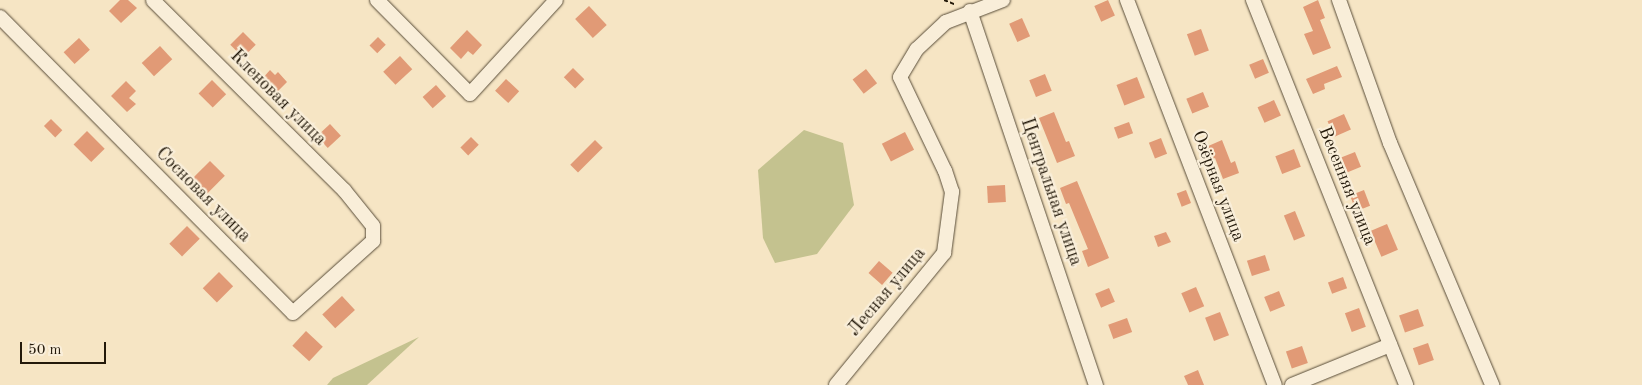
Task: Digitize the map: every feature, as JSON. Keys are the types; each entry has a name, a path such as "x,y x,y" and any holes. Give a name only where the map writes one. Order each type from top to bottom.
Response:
{"street":[{"name":"Кленовая улица","path":"153,0 344,190 373,226"},
{"path":"377,0 470,94 556,0"},
{"path":"970,11 1003,0"},
{"name":"Озёрная улица","path":"1127,0 1275,385"},
{"name":"Весенняя улица","path":"1253,0 1406,385"},
{"path":"1339,0 1390,143 1492,385"},
{"name":"Лесная улица","path":"836,385 944,253 952,192 945,171 900,77 918,49 946,22 970,11"},
{"name":"Центральная улица","path":"970,11 1096,385"},
{"name":"Сосновая улица","path":"0,17 293,313 373,241 373,226"},
{"path":"1292,385 1390,344"}],"shaded area":[{"path":"804,130 843,143 854,205 817,254 775,263 763,238 758,170"},
{"path":"419,337 367,385 327,385 333,378"}],"building":[{"path":"120,0 128,0 137,8 121,23 109,11"},
{"path":"1108,0 1115,16 1101,22 1094,6"},
{"path":"1318,0 1325,18 1320,20 1331,48 1313,55 1304,34 1313,31 1303,7"},
{"path":"589,6 607,25 593,38 575,19"},
{"path":"1022,18 1030,36 1017,42 1009,24"},
{"path":"1201,29 1209,51 1195,56 1187,34"},
{"path":"467,30 482,45 473,55 468,51 461,59 450,48"},
{"path":"243,32 256,45 243,57 230,45"},
{"path":"378,37 386,45 377,53 370,45"},
{"path":"79,38 90,50 75,64 64,52"},
{"path":"160,46 172,59 154,76 142,63"},
{"path":"400,56 412,69 395,85 383,72"},
{"path":"1263,59 1269,73 1255,79 1249,65"},
{"path":"1337,66 1342,77 1324,84 1325,89 1313,94 1306,79"},
{"path":"573,68 584,79 575,89 564,77"},
{"path":"866,69 877,83 864,94 853,79"},
{"path":"270,70 275,75 278,72 287,82 276,93 262,79"},
{"path":"1045,74 1052,91 1036,97 1029,80"},
{"path":"1137,77 1145,98 1124,105 1116,85"},
{"path":"506,79 519,91 508,103 495,91"},
{"path":"212,80 226,94 213,108 199,93"},
{"path":"126,81 136,91 129,98 136,104 127,112 111,96"},
{"path":"436,85 446,96 433,108 423,97"},
{"path":"1203,92 1209,107 1192,114 1186,99"},
{"path":"1274,100 1281,116 1264,123 1258,107"},
{"path":"1054,112 1066,142 1069,141 1075,156 1057,163 1039,118"},
{"path":"1344,114 1351,130 1334,137 1328,121"},
{"path":"51,119 62,130 55,137 44,126"},
{"path":"1129,122 1133,133 1118,139 1114,127"},
{"path":"330,124 341,136 328,148 317,136"},
{"path":"87,131 105,149 91,162 74,144"},
{"path":"905,132 914,150 891,162 882,144"},
{"path":"471,137 479,145 468,155 460,148"},
{"path":"1161,138 1167,154 1155,159 1149,143"},
{"path":"595,140 603,148 578,173 570,165"},
{"path":"1222,140 1231,163 1235,161 1239,173 1223,179 1215,158 1211,160 1206,147"},
{"path":"1294,149 1301,167 1282,174 1275,156"},
{"path":"1355,152 1361,167 1347,172 1341,158"},
{"path":"210,161 225,176 206,195 191,180"},
{"path":"1077,181 1109,258 1088,267 1082,251 1088,249 1069,203 1066,204 1060,188"},
{"path":"1005,185 1006,202 988,203 987,186"},
{"path":"1186,190 1191,203 1182,207 1177,194"},
{"path":"1364,190 1370,206 1356,211 1350,195"},
{"path":"1295,211 1305,236 1294,241 1284,215"},
{"path":"1387,224 1398,250 1381,257 1370,231"},
{"path":"187,226 200,239 182,256 169,244"},
{"path":"1166,232 1171,242 1158,247 1154,236"},
{"path":"1265,255 1270,270 1252,276 1247,261"},
{"path":"879,261 893,273 882,285 869,273"},
{"path":"219,272 233,286 217,302 203,288"},
{"path":"1343,277 1347,288 1332,294 1328,282"},
{"path":"1196,287 1204,306 1189,313 1181,293"},
{"path":"1109,288 1115,302 1101,308 1095,294"},
{"path":"1279,291 1285,306 1270,312 1264,297"},
{"path":"342,296 355,310 335,328 322,314"},
{"path":"1359,308 1366,327 1352,332 1345,313"},
{"path":"1418,309 1424,326 1405,333 1399,316"},
{"path":"1220,312 1229,335 1214,341 1205,318"},
{"path":"1127,318 1132,332 1113,339 1108,325"},
{"path":"306,331 323,347 309,361 292,346"},
{"path":"1428,343 1434,360 1419,365 1413,348"},
{"path":"1302,346 1308,363 1292,369 1286,352"},
{"path":"1198,370 1204,385 1188,385 1184,376"}]}
